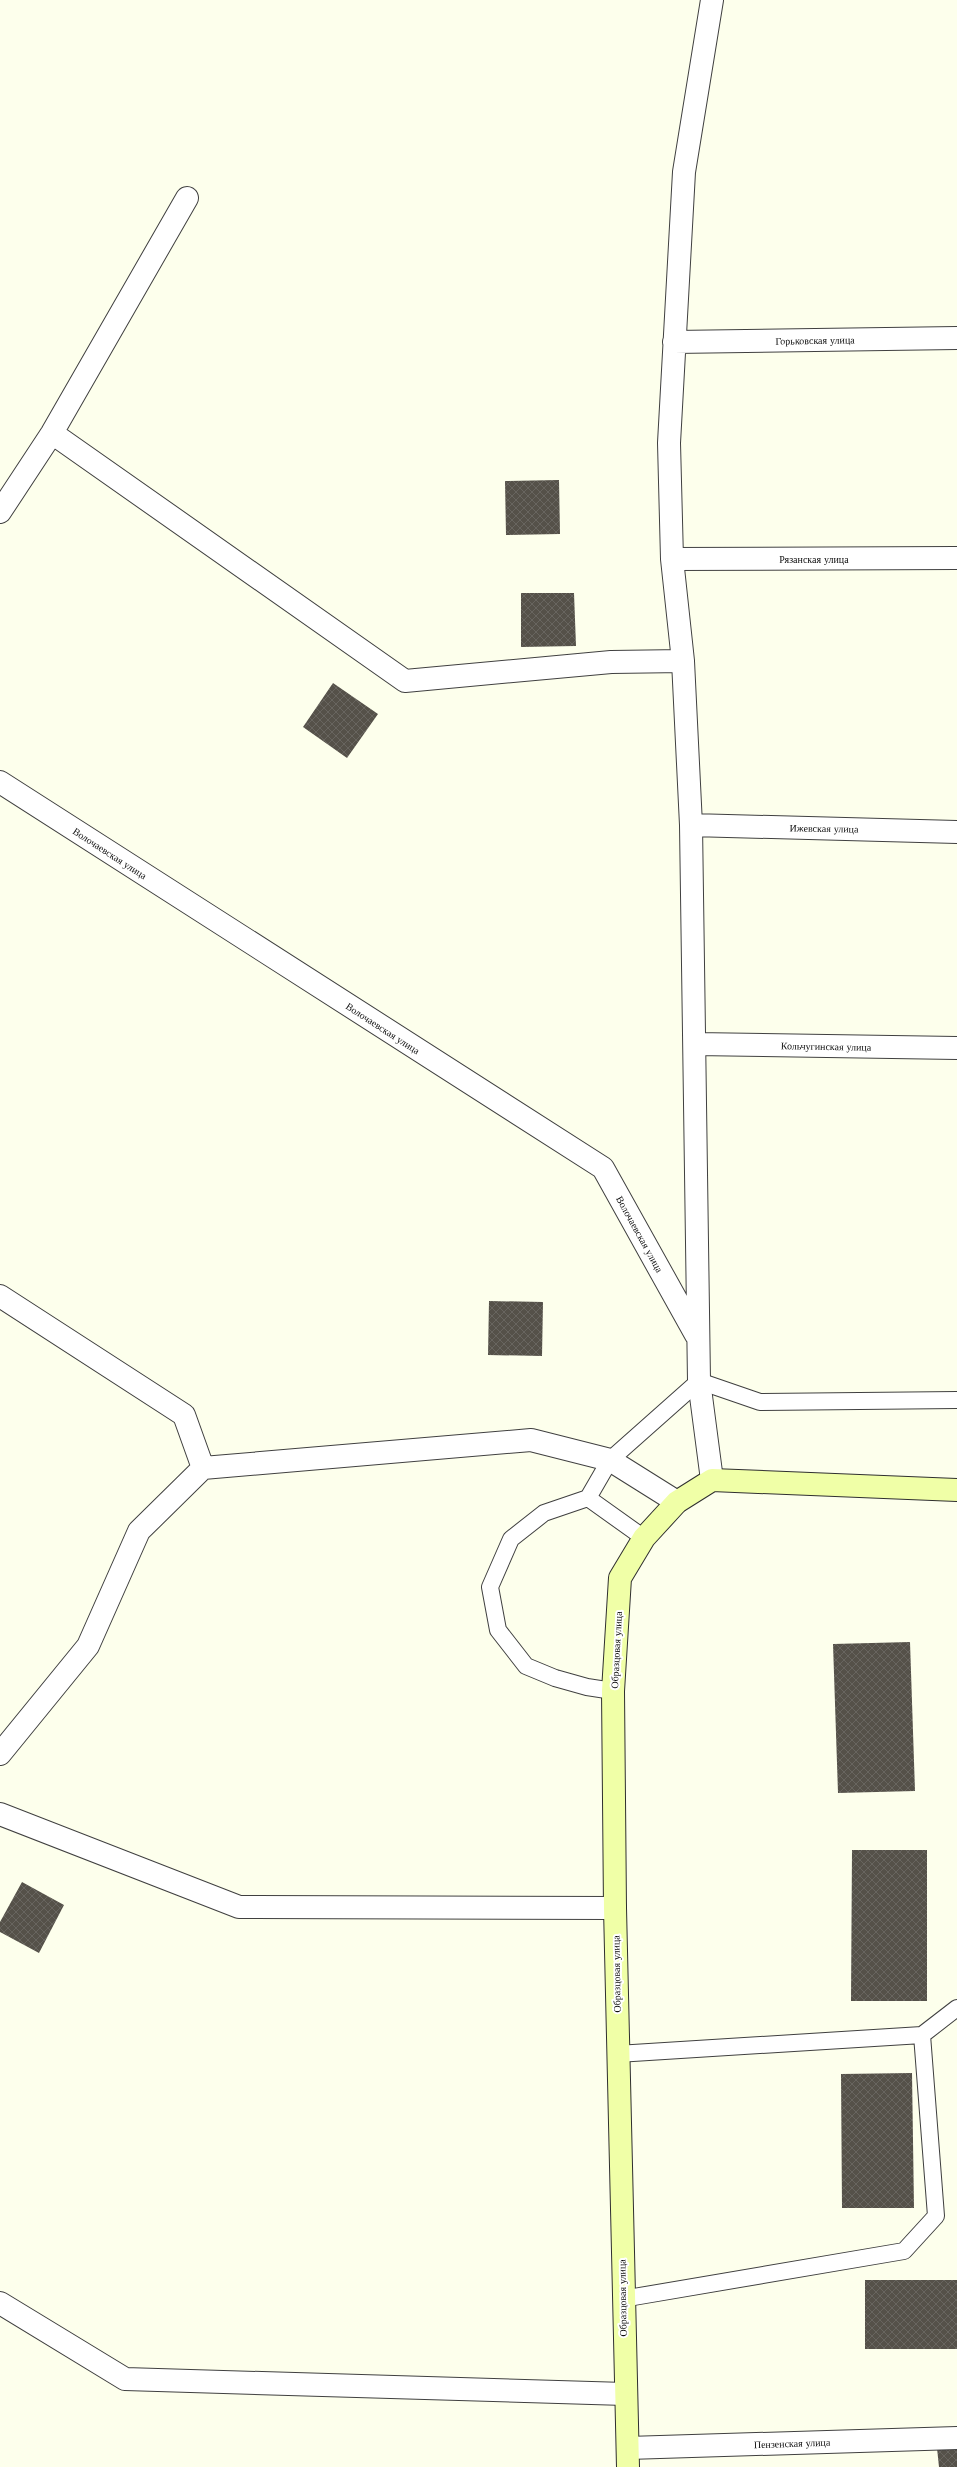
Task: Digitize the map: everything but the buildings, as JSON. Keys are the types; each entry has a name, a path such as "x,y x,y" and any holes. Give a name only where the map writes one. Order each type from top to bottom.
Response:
{"main road":[{"path":"712,1480 957,1490"},
{"name":"Образцовая улица","path":"628,2458 622,2299 617,2054 613,1691 620,1578 644,1538 677,1502 712,1480"}],"street":[{"path":"712,0 684,172 669,443 672,559 683,661 691,825 699,1381 712,1480"},
{"path":"0,512 52,433 187,198"},
{"name":"Горьковская улица","path":"674,342 957,338"},
{"path":"52,433 405,681 611,662 683,661"},
{"name":"Рязанская улица","path":"672,559 957,558"},
{"name":"Волочаевская улица","path":"0,782 602,1168 698,1337"},
{"name":"Ижевская улица","path":"691,825 957,832"},
{"name":"Кольчугинская улица","path":"694,1044 957,1048"},
{"path":"0,1296 184,1415 204,1468"},
{"path":"0,1754 88,1646 139,1530 204,1468 530,1440 610,1460 677,1502"},
{"path":"0,1814 239,1907 615,1908"},
{"path":"0,2303 125,2379 625,2394"},
{"name":"Пензенская улица","path":"628,2458 957,2438"}],"lane":[{"path":"613,1691 580,1686 526,1666 498,1630 490,1587 511,1539 544,1513 588,1498 610,1460 699,1381 760,1402 957,1400"},
{"path":"588,1498 644,1538"},
{"path":"617,2054 922,2035 957,2008"},
{"path":"622,2299 904,2251 936,2216 922,2035"}]}
